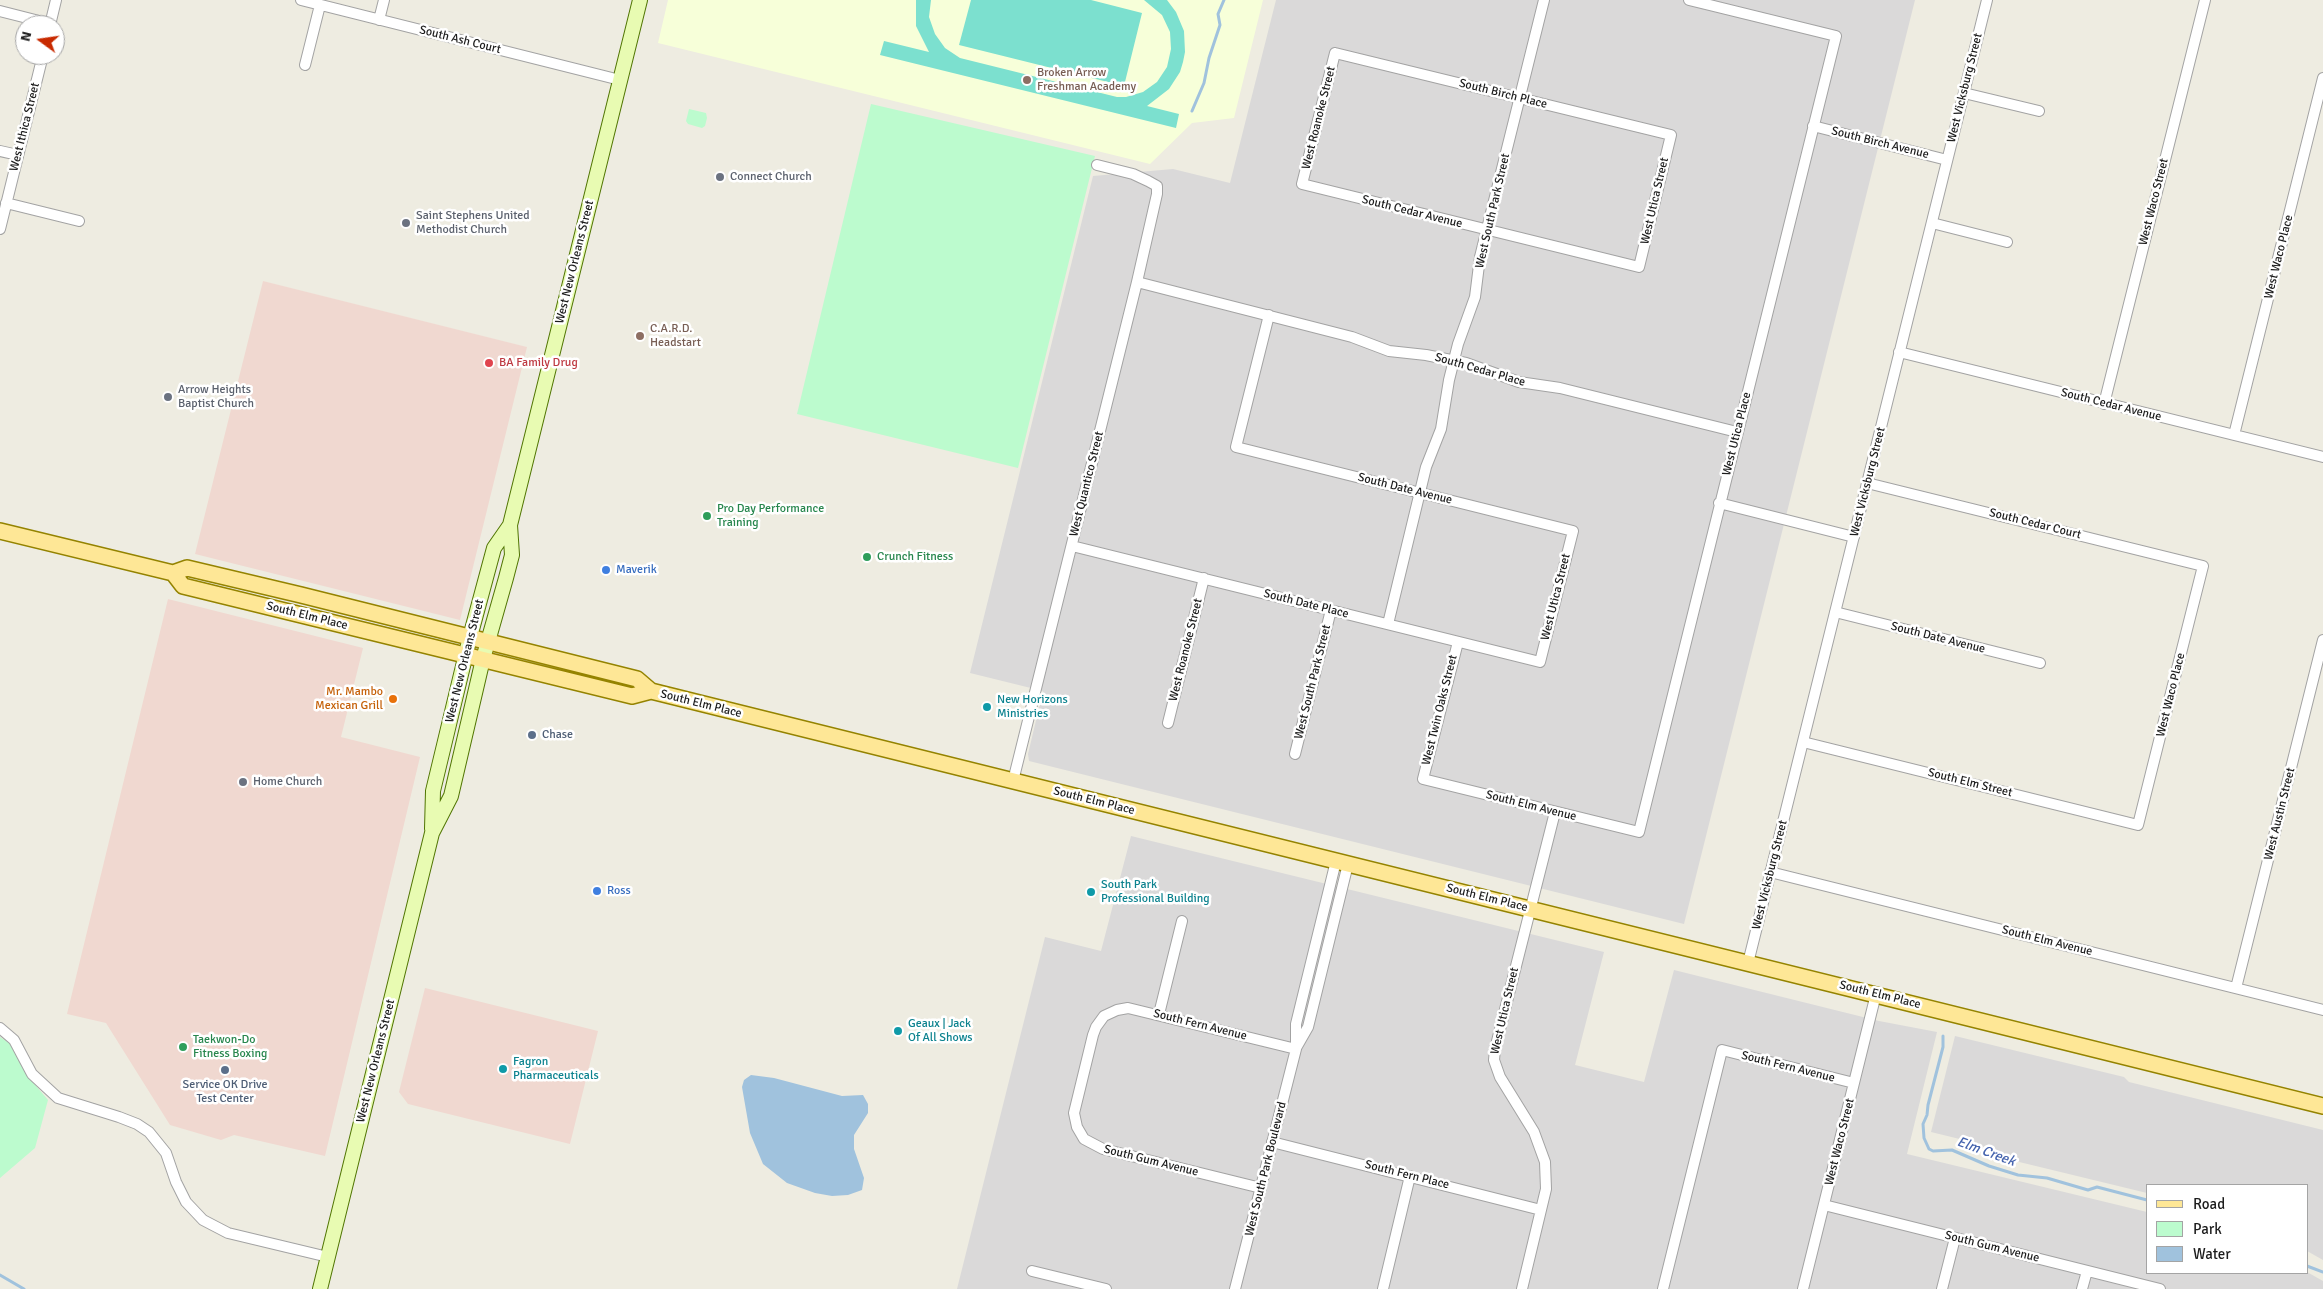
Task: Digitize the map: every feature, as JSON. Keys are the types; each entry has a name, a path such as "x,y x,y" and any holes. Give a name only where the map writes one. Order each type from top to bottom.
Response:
{"main road":[{"name":"West New Orleans Street","path":"432,833 451,796 483,660 512,555 510,525 640,0"},
{"name":"West New Orleans Street","path":"320,1289 432,833 433,791 470,638 494,548 510,525"},
{"name":"South Elm Place","path":"0,531 173,574 188,568 301,595 637,679 650,691 2323,1106"},
{"name":"South Elm Place","path":"173,574 183,586 483,660 632,696 650,691"},
{"path":"296,614 301,595"}],"street":[{"path":"52,15 56,0"},
{"name":"South Ash Court","path":"301,0 620,80"},
{"path":"379,20 384,0"},
{"name":"West South Park Street","path":"1388,624 1426,467 1442,429 1454,361 1475,297 1480,257 1544,0"},
{"name":"West Utica Place","path":"1639,832 1836,36 1689,0"},
{"name":"West Vicksburg Street","path":"1748,963 1987,0"},
{"name":"West Waco Street","path":"2104,404 2204,0"},
{"path":"305,65 320,5"},
{"path":"0,12 15,16"},
{"name":"South Birch Place","path":"1335,53 1671,135"},
{"name":"West Roanoke Street","path":"1302,184 1335,53"},
{"name":"West Ithica Street","path":"0,229 40,65"},
{"name":"West Waco Place","path":"2234,436 2323,78"},
{"path":"1964,93 2039,111"},
{"name":"South Birch Avenue","path":"1814,126 1947,160"},
{"name":"West Utica Street","path":"1639,267 1671,135"},
{"path":"0,151 18,155"},
{"name":"West Quantico Street","path":"1013,781 1154,215 1157,186 1133,174 1097,165"},
{"name":"South Cedar Avenue","path":"1302,184 1639,267"},
{"path":"6,203 79,221"},
{"path":"1932,223 2007,242"},
{"name":"South Cedar Place","path":"1137,282 1352,336 1389,351 1426,355 1454,361 1519,382 1560,388 1737,432"},
{"name":"South Date Avenue","path":"1269,316 1236,447 1573,531"},
{"name":"South Cedar Avenue","path":"1899,352 2323,457"},
{"name":"South Cedar Court","path":"1867,483 2203,566"},
{"path":"1719,504 1854,538"},
{"name":"West Utica Street","path":"1540,662 1573,531"},
{"name":"South Date Place","path":"1072,546 1540,662"},
{"name":"West Waco Place","path":"2138,825 2203,566"},
{"name":"West Roanoke Street","path":"1168,723 1204,578"},
{"name":"West South Park Street","path":"1295,754 1331,610"},
{"name":"South Date Avenue","path":"1835,612 2040,663"},
{"name":"West Austin Street","path":"2236,988 2319,678 2323,640"},
{"name":"West Twin Oaks Street","path":"1423,779 1458,642"},
{"name":"South Elm Street","path":"1802,742 2138,825"},
{"name":"South Elm Avenue","path":"1423,779 1639,832"},
{"name":"West Utica Street","path":"1522,1289 1541,1210 1546,1175 1543,1152 1534,1132 1500,1077 1494,1060 1494,1049 1555,812"},
{"name":"West South Park Boulevard","path":"1236,1289 1296,1049 1296,1024 1342,863"},
{"name":"South Elm Avenue","path":"1770,872 2323,1010"},
{"path":"1159,1014 1182,920"},
{"name":"West Waco Street","path":"1804,1289 1876,994"},
{"name":"South Fern Avenue","path":"1104,1016 1117,1010 1128,1008 1159,1014 1296,1049"},
{"name":"South Gum Avenue","path":"1104,1016 1093,1035 1074,1113 1076,1127 1084,1138 1102,1150 1261,1188"},
{"path":"0,1028 14,1040 32,1074 58,1098 119,1117 137,1124 149,1132 166,1153 176,1182 186,1202 203,1220 228,1233 328,1257"},
{"name":"South Fern Avenue","path":"1663,1289 1722,1050 1854,1083"},
{"name":"South Fern Place","path":"1272,1142 1541,1210"},
{"path":"1382,1289 1410,1176"},
{"name":"South Gum Avenue","path":"1824,1205 2160,1289"},
{"path":"1942,1289 1955,1238"},
{"path":"1032,1271 1106,1289"},
{"path":"2082,1289 2087,1271"}],"shaded area":[{"name":"Broken Arrow Freshman Academy","path":"668,0 1263,0 1234,118 1192,123 1150,164 658,43"},
{"path":"916,0 931,0 929,17 935,34 945,48 960,58 1117,97 1126,97 1143,92 1157,82 1167,67 1171,49 1170,32 1162,15 1144,0 1167,0 1176,12 1184,31 1185,52 1180,72 1169,89 1147,106 1179,114 1176,128 880,55 884,41 929,52 916,26"},
{"path":"971,0 1091,0 1142,13 1124,86 959,45"},
{"path":"1276,0 1915,0 1684,924 1029,761 1028,754 1043,691 970,673 1093,176 1173,169 1230,183"},
{"path":"263,281 527,347 460,620 195,554"},
{"path":"168,599 363,648 341,737 420,757 325,1156 234,1135 221,1140 170,1125 106,1023 67,1014"},
{"path":"1131,836 1604,952 1575,1065 1644,1082 1674,970 1879,1021 1937,1032 1907,1154 2146,1212 2146,1274 2308,1273 2323,1281 2323,1289 957,1289 1045,937 1101,951"},
{"name":"Fagron Pharmaceuticals","path":"425,988 598,1031 570,1144 408,1104 399,1092"},
{"path":"1955,1036 2124,1077 2129,1082 2323,1130 2323,1260 2308,1252 2308,1184 2146,1184 2146,1193 1974,1151 1976,1143 1931,1132"}],"green space":[{"path":"871,104 1095,156 1018,468 797,414"},
{"path":"689,109 706,113 705,126 702,128 688,124 686,121"},
{"path":"0,1037 12,1045 31,1080 48,1100 35,1148 0,1178"}],"water":[{"path":"751,1075 774,1078 842,1096 863,1095 868,1104 868,1113 854,1135 854,1149 864,1178 862,1190 848,1195 832,1196 815,1193 787,1183 763,1164 750,1133 742,1087 744,1080"}],"waterway":[{"path":"1192,111 1204,83 1209,58 1220,25 1218,14 1224,0"},
{"name":"Elm Creek","path":"1943,1036 1943,1047 1927,1115 1923,1124 1924,1138 1929,1149 1933,1151 1952,1150 1989,1166 2018,1175 2047,1178 2088,1190 2097,1187 2146,1200"},
{"name":"Elm Creek","path":"2308,1266 2323,1272"},
{"path":"0,1275 24,1289"}],"place":[{"name":"Broken Arrow Freshman Academy","path":"1027,80"},
{"name":"Connect Church","path":"720,177"},
{"name":"Saint Stephens United Methodist Church","path":"406,223"},
{"name":"C.A.R.D. Headstart","path":"640,336"},
{"name":"BA Family Drug","path":"489,363"},
{"name":"Arrow Heights Baptist Church","path":"168,397"},
{"name":"Pro Day Performance Training","path":"707,516"},
{"name":"Crunch Fitness","path":"867,557"},
{"name":"Maverik","path":"606,570"},
{"name":"Mr. Mambo Mexican Grill","path":"393,699"},
{"name":"New Horizons Ministries","path":"987,707"},
{"name":"Chase","path":"532,735"},
{"name":"Home Church","path":"243,782"},
{"name":"Ross","path":"597,891"},
{"name":"South Park Professional Building","path":"1091,892"},
{"name":"Geaux | Jack Of All Shows","path":"898,1031"},
{"name":"Taekwon-Do Fitness Boxing","path":"183,1047"},
{"name":"Fagron Pharmaceuticals","path":"503,1069"},
{"name":"Service OK Drive Test Center","path":"225,1070"}]}
